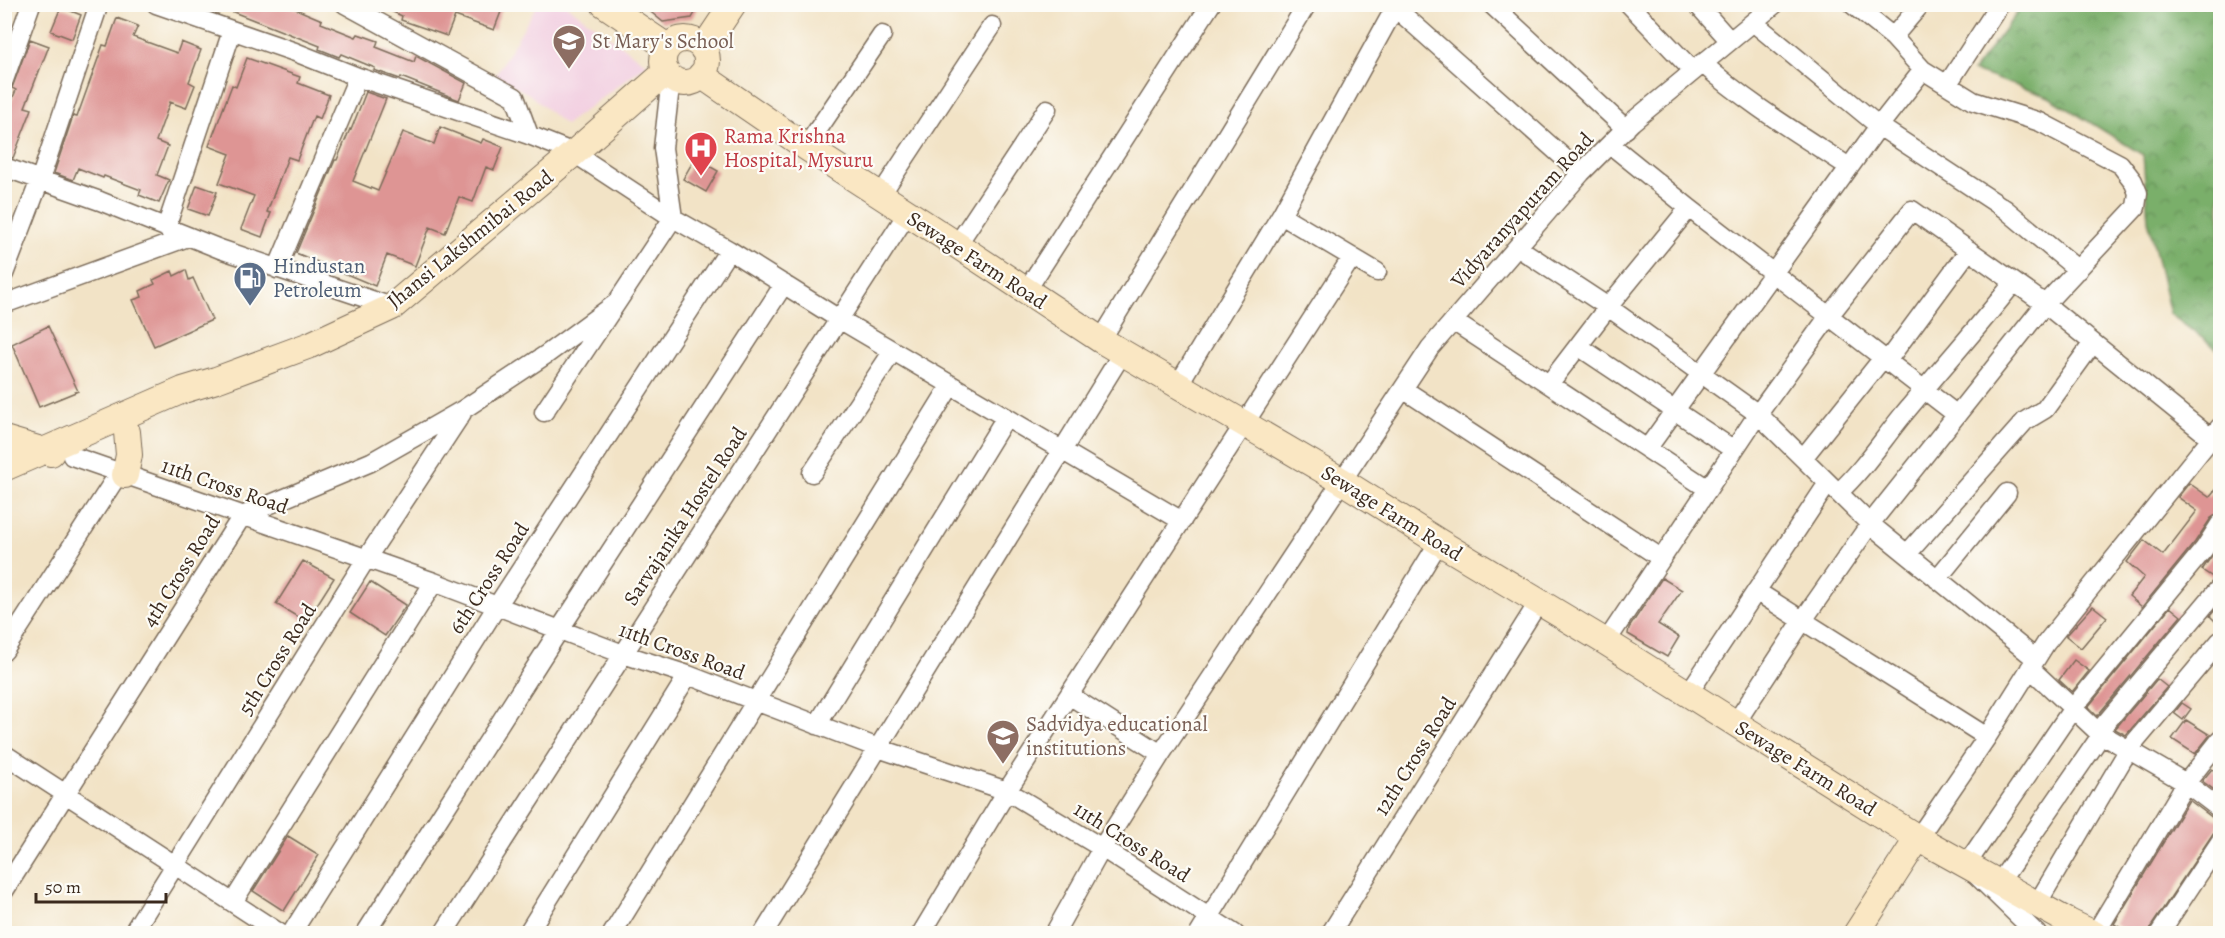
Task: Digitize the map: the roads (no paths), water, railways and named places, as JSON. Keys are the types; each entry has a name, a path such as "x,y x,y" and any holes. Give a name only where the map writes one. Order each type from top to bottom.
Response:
{"main road":[{"path":"604,4 663,44 684,39 698,43 703,49 706,63 701,75 695,80 686,82 669,75 663,57 670,44"},
{"path":"703,49 733,4"},
{"name":"Jhansi Lakshmibai Road","path":"4,468 183,390 310,345 392,307 669,75"},
{"name":"Sewage Farm Road","path":"701,75 907,214 957,244 1101,340 1342,481 1538,603 1606,642 1918,838 2037,904 2095,933"},
{"name":"Jhansi Lakshmibai Road","path":"4,484 81,459 127,432 184,406 216,380"},
{"path":"122,474 129,455 127,432"},
{"path":"4,439 44,452 81,459"},
{"path":"1856,933 1918,838"}],"street":[{"path":"4,80 30,4"},
{"path":"4,274 40,180 99,4"},
{"path":"156,4 358,77 529,135 574,153 673,218 839,319 1182,520"},
{"path":"345,4 515,97 529,135"},
{"path":"1026,291 1210,4"},
{"path":"1101,340 1307,4"},
{"path":"1491,4 1626,129"},
{"path":"1629,4 1698,67 1724,82 1849,167"},
{"path":"1697,4 1730,41"},
{"name":"Vidyaranyapuram Road","path":"1054,933 1102,848 1161,754 1430,348 1581,173 1626,129 1775,4"},
{"path":"1735,724 1803,620 1870,524 2045,304 2136,207 2138,193 2133,181 2120,164 2040,122 1973,101 1923,70 1893,38 1852,4"},
{"path":"1893,38 1921,4"},
{"path":"1947,85 2000,4"},
{"path":"1178,385 1281,215 1394,5 1581,173"},
{"path":"1753,22 1879,126 2005,209 2078,270"},
{"path":"880,196 992,26"},
{"path":"166,228 232,31"},
{"path":"806,147 882,35"},
{"path":"1647,449 1849,167 1923,70"},
{"path":"544,412 673,218 663,148 669,75"},
{"path":"277,269 358,77"},
{"path":"957,244 1047,109"},
{"path":"1611,145 1957,416"},
{"path":"4,167 100,201 188,237 392,307"},
{"path":"1549,384 1689,208"},
{"path":"1606,642 1758,414 1829,316 1912,210 2045,304 2093,343 2218,436 2046,643 1987,737 1918,838"},
{"name":"Sarvajanika Hostel Road","path":"444,933 907,214"},
{"path":"1281,215 1377,272"},
{"path":"4,304 188,237"},
{"path":"1517,247 1608,307 1758,414 1870,524 2033,663 2073,708 2100,733 2186,783 2220,809"},
{"name":"6th Cross Road","path":"291,933 497,606 729,250"},
{"path":"1803,458 1885,360 1969,250"},
{"path":"921,933 1007,791 1352,257"},
{"path":"1688,694 1756,591 1833,488 1856,477 1888,433 2014,282"},
{"path":"365,933 784,284"},
{"name":"4th Cross Road","path":"4,891 242,516 371,462 464,410 547,354 615,304"},
{"path":"1453,321 1708,489"},
{"path":"1907,554 2025,421 2045,409 2093,343"},
{"path":"1578,346 1734,450"},
{"path":"812,473 893,351"},
{"path":"763,933 1123,352"},
{"path":"612,933 951,385"},
{"path":"1402,389 1661,558"},
{"name":"5th Cross Road","path":"132,933 366,560 464,410"},
{"path":"817,724 1006,417"},
{"name":"11th Cross Road","path":"81,459 434,582 623,654 688,675 878,748 1007,791 1102,848 1235,933"},
{"path":"4,651 122,474"},
{"path":"1937,579 2007,493"},
{"path":"2037,933 1966,865 2073,708 2204,549 2220,525"},
{"path":"1199,933 1439,542"},
{"path":"233,902 434,582"},
{"path":"1999,883 2100,733 2220,587"},
{"path":"1756,591 1987,737"},
{"name":"12th Cross Road","path":"1330,933 1538,603"},
{"path":"2037,904 2129,749 2220,641"},
{"path":"527,933 688,675"},
{"path":"1069,695 1161,754"},
{"path":"2095,933 2186,783 2220,740"},
{"path":"4,754 281,933"},
{"path":"2159,933 2220,842"}],"place":[{"name":"St Mary's School","path":"569,70"},
{"name":"Rama Krishna Hospital, Mysuru","path":"701,177"},
{"name":"Hindustan Petroleum","path":"250,307"},
{"name":"Sadvidya educational institutions","path":"1003,765"}]}
